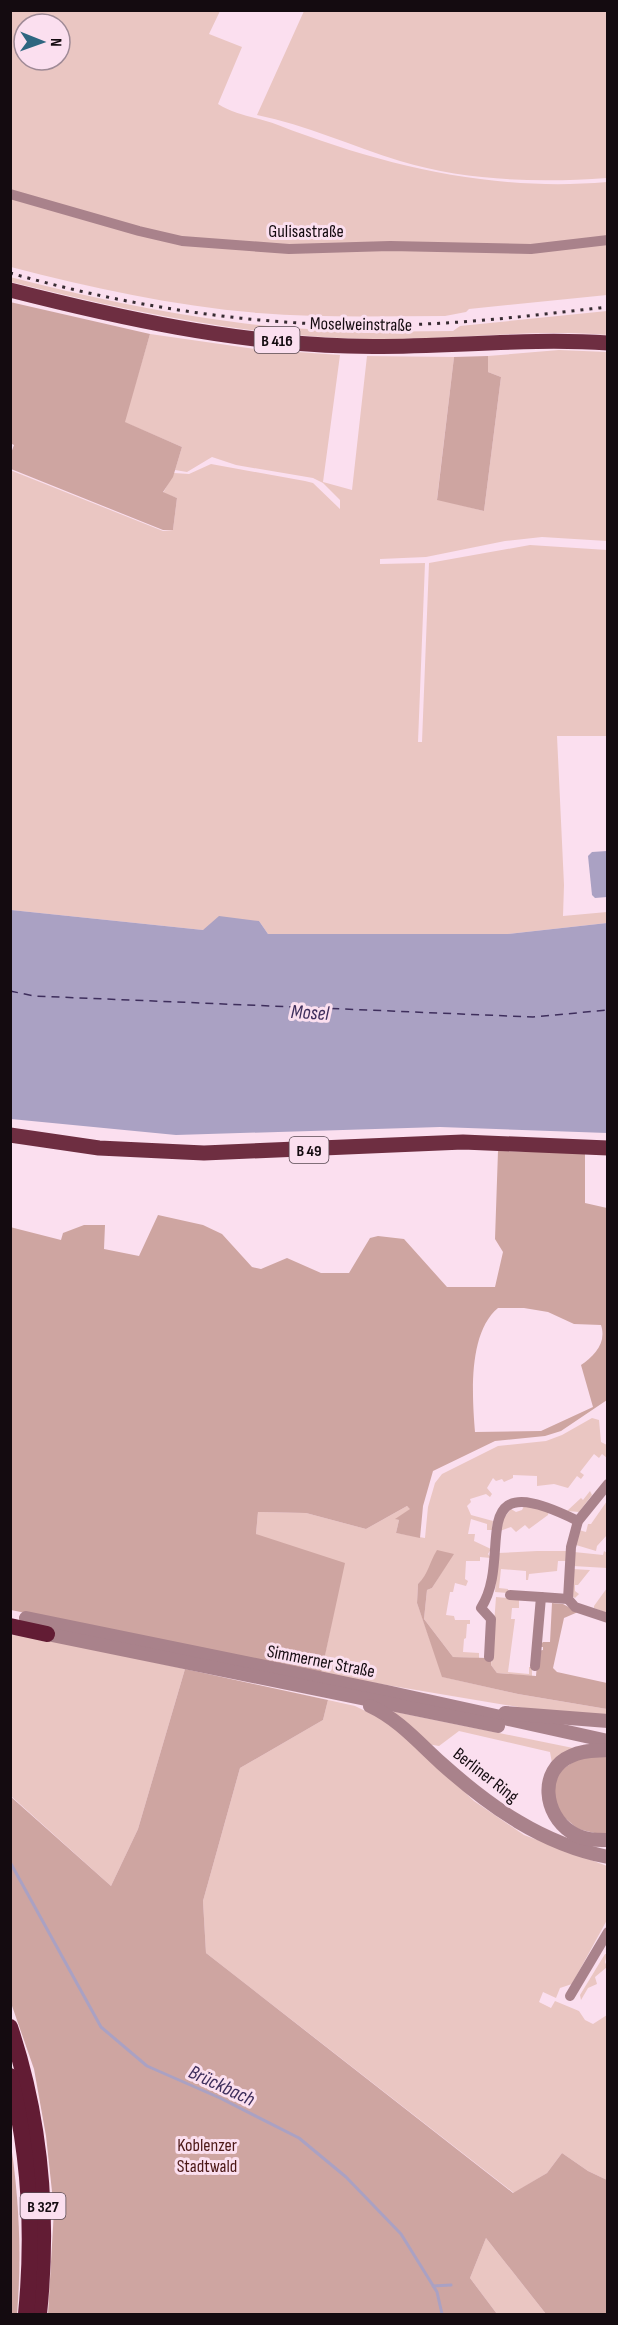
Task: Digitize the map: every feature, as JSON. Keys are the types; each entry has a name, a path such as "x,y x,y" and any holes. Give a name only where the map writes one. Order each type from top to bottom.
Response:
{"highway":[{"path":"10,1626 47,1634"},
{"path":"10,1631 47,1634"},
{"name":"B 327","path":"10,2026 28,2089 41,2170 44,2242 39,2314"},
{"name":"B 327","path":"10,2076 24,2137 31,2208 26,2314"}],"main road":[{"name":"Moselweinstraße","path":"10,290 159,323 252,338 347,346 608,343"},
{"name":"B 49","path":"10,1135 99,1148 204,1153 463,1142 608,1148"}],"street":[{"name":"Gulisastraße","path":"10,194 139,231 182,241 218,244 289,249 390,246 531,249 608,240"},
{"path":"568,1599 571,1547 578,1521 608,1484"},
{"path":"489,1657 490,1619 481,1608 490,1594 496,1523 501,1511 516,1503 540,1503 578,1521"},
{"path":"510,1595 568,1599 584,1611 608,1618"},
{"path":"535,1666 541,1597"},
{"name":"Simmerner Straße","path":"16,1617 470,1710 608,1741"},
{"name":"Simmerner Straße","path":"47,1634 608,1750"},
{"name":"Berliner Ring","path":"354,1699 379,1710 401,1725 477,1796 526,1827 569,1846 608,1857"},
{"path":"470,1710 608,1721"},
{"name":"Berliner Ring","path":"608,1750 579,1753 562,1761 554,1769 548,1791 550,1806 568,1831 590,1840 608,1840"},
{"path":"570,1996 608,1932"}],"shaded area":[{"path":"10,11 220,11 209,34 242,47 218,104 225,108 358,153 440,173 522,183 607,182 607,295 469,309 466,312 445,316 281,315 164,301 11,267"},
{"path":"304,11 607,11 607,178 529,180 451,173 400,161 311,130 257,115"},
{"path":"10,277 93,297 177,313 234,322 316,330 453,331 460,326 607,311 607,335 552,333 384,339 289,334 196,322 103,304 11,282"},
{"path":"150,334 255,349 340,355 323,482 352,490 367,356 454,357 437,499 484,511 501,377 488,372 488,356 559,350 607,352 607,541 542,537 505,541 426,557 380,559 380,564 425,563 418,742 422,742 429,563 530,545 607,550 607,736 557,736 564,885 563,916 607,912 607,923 508,934 268,934 259,921 203,930 11,910 10,470 163,531 173,530 177,498 163,493 174,473 189,474 211,464 313,483 340,509 340,500 323,483 313,478 236,465 212,457 187,472 175,470 182,447 124,422"},
{"path":"592,1418 599,1420 601,1442 607,1445 607,1458 602,1454 599,1458 594,1454 580,1472 584,1475 581,1479 577,1476 568,1488 554,1484 537,1486 537,1476 513,1475 513,1478 504,1482 502,1479 496,1481 493,1478 487,1488 492,1494 490,1497 486,1494 470,1499 471,1502 467,1506 471,1515 493,1521 492,1530 487,1530 487,1524 471,1519 468,1534 475,1534 474,1541 491,1549 488,1554 491,1558 480,1557 480,1561 466,1561 465,1579 468,1581 466,1586 455,1583 453,1592 450,1592 446,1615 454,1616 455,1620 470,1620 470,1624 467,1624 463,1652 479,1653 479,1658 453,1657 424,1619 427,1590 432,1588 453,1554 430,1567 428,1575 418,1584 417,1603 443,1677 518,1694 607,1709 607,1717 542,1711 321,1674 335,1606 256,1534 258,1512 306,1513 366,1529 407,1506 411,1509 396,1519 399,1520 396,1533 425,1538 428,1507 435,1483 442,1474 498,1446 546,1441"},
{"path":"590,1491 592,1495 579,1512 567,1511 581,1498 583,1500"},
{"path":"607,1501 607,1535 597,1546 596,1551 576,1545 579,1530 586,1532 588,1524 591,1524"},
{"path":"524,1506 549,1510 548,1515 529,1529 525,1525 516,1532 511,1527 500,1531 499,1524 511,1509 516,1512 522,1510"},
{"path":"566,1551 566,1561 558,1561 557,1571 529,1574 528,1580 526,1580 526,1571 501,1569 499,1588 508,1589 508,1593 495,1592 498,1553"},
{"path":"604,1551 607,1553 607,1568 573,1566 574,1552 603,1555"},
{"path":"572,1569 590,1570 578,1585 575,1585 575,1591 579,1594 575,1598 572,1596"},
{"path":"607,1588 607,1613 594,1606"},
{"path":"496,1597 519,1599 519,1608 512,1608 511,1619 515,1619 508,1672 529,1674 529,1667 532,1667 532,1676 497,1673 491,1665"},
{"path":"11,1635 32,1636 185,1669 138,1829 111,1886 11,1796"},
{"path":"328,1700 355,1706 392,1724 474,1801 524,1835 607,1866 607,1920 572,1984 560,1988 556,1998 543,1992 539,2002 551,2008 555,2001 579,2011 585,2020 593,2024 607,2015 607,2180 588,2171 562,2153 547,2173 514,2193 206,1953 203,1901 240,1768 323,1720"},
{"path":"386,1710 578,1749 552,1763 550,1752 459,1731 439,1746 427,1744"},
{"path":"607,1954 605,1962 607,1967 595,1977 597,1984 588,1988 581,2000 580,1995"},
{"path":"486,2238 546,2314 497,2314 470,2278"}],"green space":[{"path":"10,302 150,334 125,422 182,447 173,477 163,492 177,498 173,530 163,530 11,469 11,453 14,445 10,443"},
{"path":"488,356 488,372 501,377 484,511 437,500 454,357"},
{"path":"498,1151 585,1153 585,1203 607,1208 607,1400 561,1431 545,1436 495,1441 433,1471 423,1506 420,1538 396,1533 399,1520 395,1519 410,1509 407,1506 366,1529 306,1513 258,1512 256,1534 345,1563 321,1674 11,1610 10,1227 61,1240 63,1233 84,1225 105,1225 104,1249 139,1256 158,1215 203,1225 222,1234 252,1267 261,1269 287,1258 321,1273 349,1273 370,1238 378,1236 404,1239 447,1287 495,1287 503,1252 495,1239","holes":["498,1308 524,1308 548,1312 574,1324 601,1325 601,1343 595,1353 581,1365 593,1407 541,1431 475,1432 474,1366 481,1333 488,1319"]},
{"path":"437,1550 454,1554 432,1588 427,1590 424,1619 453,1657 487,1658 497,1673 536,1676 538,1651 543,1650 543,1647 538,1647 543,1642 550,1642 552,1603 563,1604 578,1612 564,1618 553,1668 557,1672 607,1683 607,1709 518,1694 442,1677 417,1603 418,1584"},
{"name":"Koblenzer Stadtwald","path":"185,1669 328,1700 323,1720 240,1768 203,1901 206,1953 513,2193 547,2173 562,2153 588,2171 607,2180 607,2314 546,2314 486,2238 470,2278 497,2314 48,2314 54,2210 46,2136 34,2069 11,2003 10,1796 111,1886 138,1829"},
{"path":"581,1757 607,1757 607,1836 578,1829 558,1812 552,1784 558,1772"},
{"path":"10,2138 19,2226 17,2314 10,2314"}],"water":[{"path":"607,851 607,897 595,898 592,895 588,856 592,852"},
{"name":"Mosel","path":"11,910 203,930 219,916 259,921 268,934 508,934 607,923 607,1133 440,1127 176,1135 11,1119"}],"waterway":[{"name":"Brückbach","path":"10,1862 101,2027 147,2066 220,2098 299,2138 346,2177 401,2234 437,2292 442,2314"},
{"path":"433,2286 451,2285"}],"ferry route":[{"path":"10,991 34,996 533,1017 608,1010"}],"railway":[{"path":"10,273 63,287 171,309 280,322 334,325 444,323 608,307"}]}
